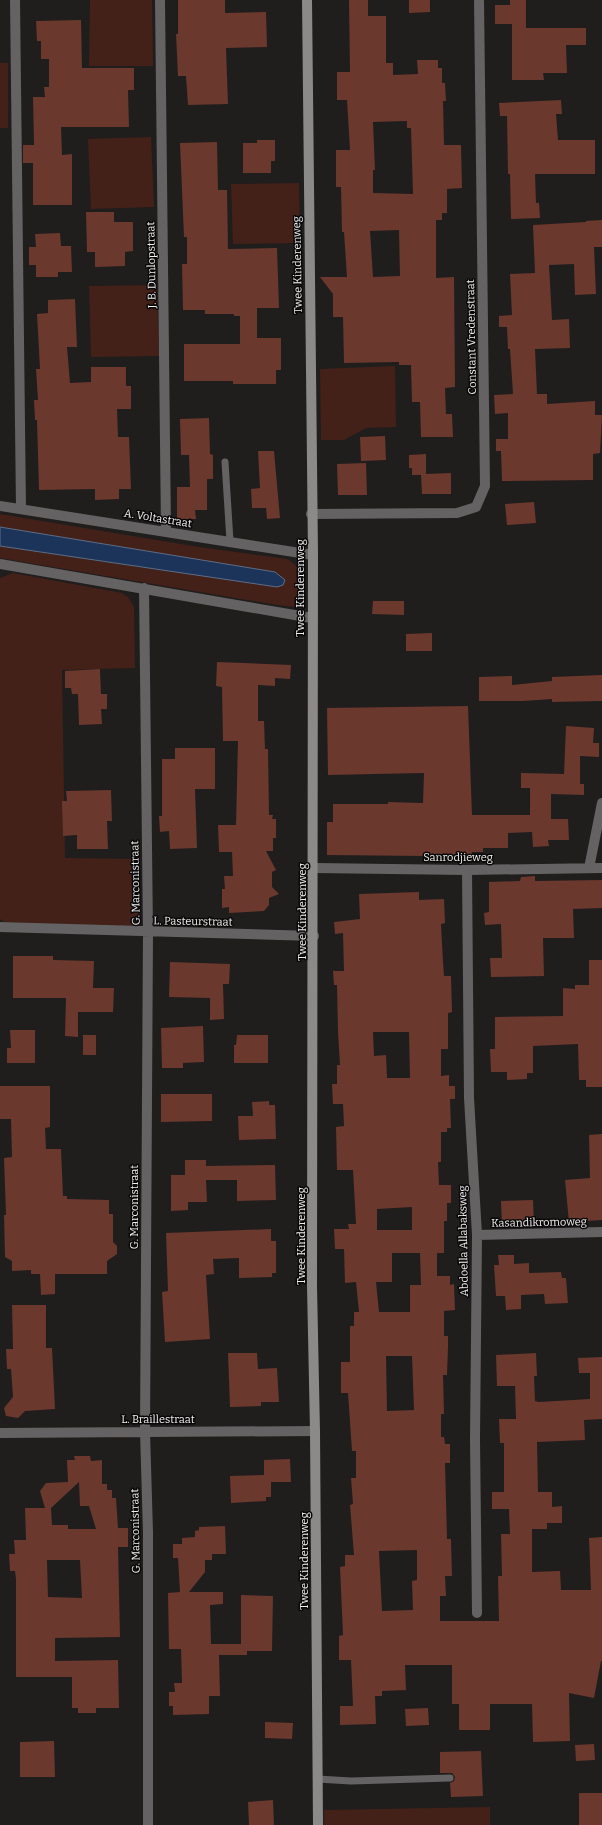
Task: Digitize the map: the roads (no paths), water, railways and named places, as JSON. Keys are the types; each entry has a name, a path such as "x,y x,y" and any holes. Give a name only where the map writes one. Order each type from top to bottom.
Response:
{"street":[{"path":"15,0 21,509"},
{"name":"J. B. Dunlopstraat","path":"160,0 166,531"},
{"name":"Twee Kinderenweg","path":"307,0 311,514 313,555 314,936 312,1286 315,1431 318,1825"},
{"name":"Constant Vredenstraat","path":"311,514 457,513 476,507 485,486 479,0"},
{"name":"A. Voltastraat","path":"0,506 313,555"},
{"path":"0,564 312,618"},
{"name":"G. Marconistraat","path":"144,588 148,932 145,1431 148,1532 148,1825"},
{"path":"589,868 602,803"},
{"name":"Sanrodjieweg","path":"314,868 467,870 602,868"},
{"name":"Abdoella Allabaksweg","path":"467,870 469,1098 477,1235 475,1439 477,1613"},
{"name":"L. Pasteurstraat","path":"0,927 314,936"},
{"name":"Kasandikromoweg","path":"477,1235 602,1232"},
{"name":"L. Braillestraat","path":"0,1432 315,1431"}],"lane":[{"path":"225,462 230,541"},
{"path":"317,1779 351,1781 450,1778"}],"water":[{"path":"0,527 275,572 285,580 283,585 277,587 0,546"}]}
